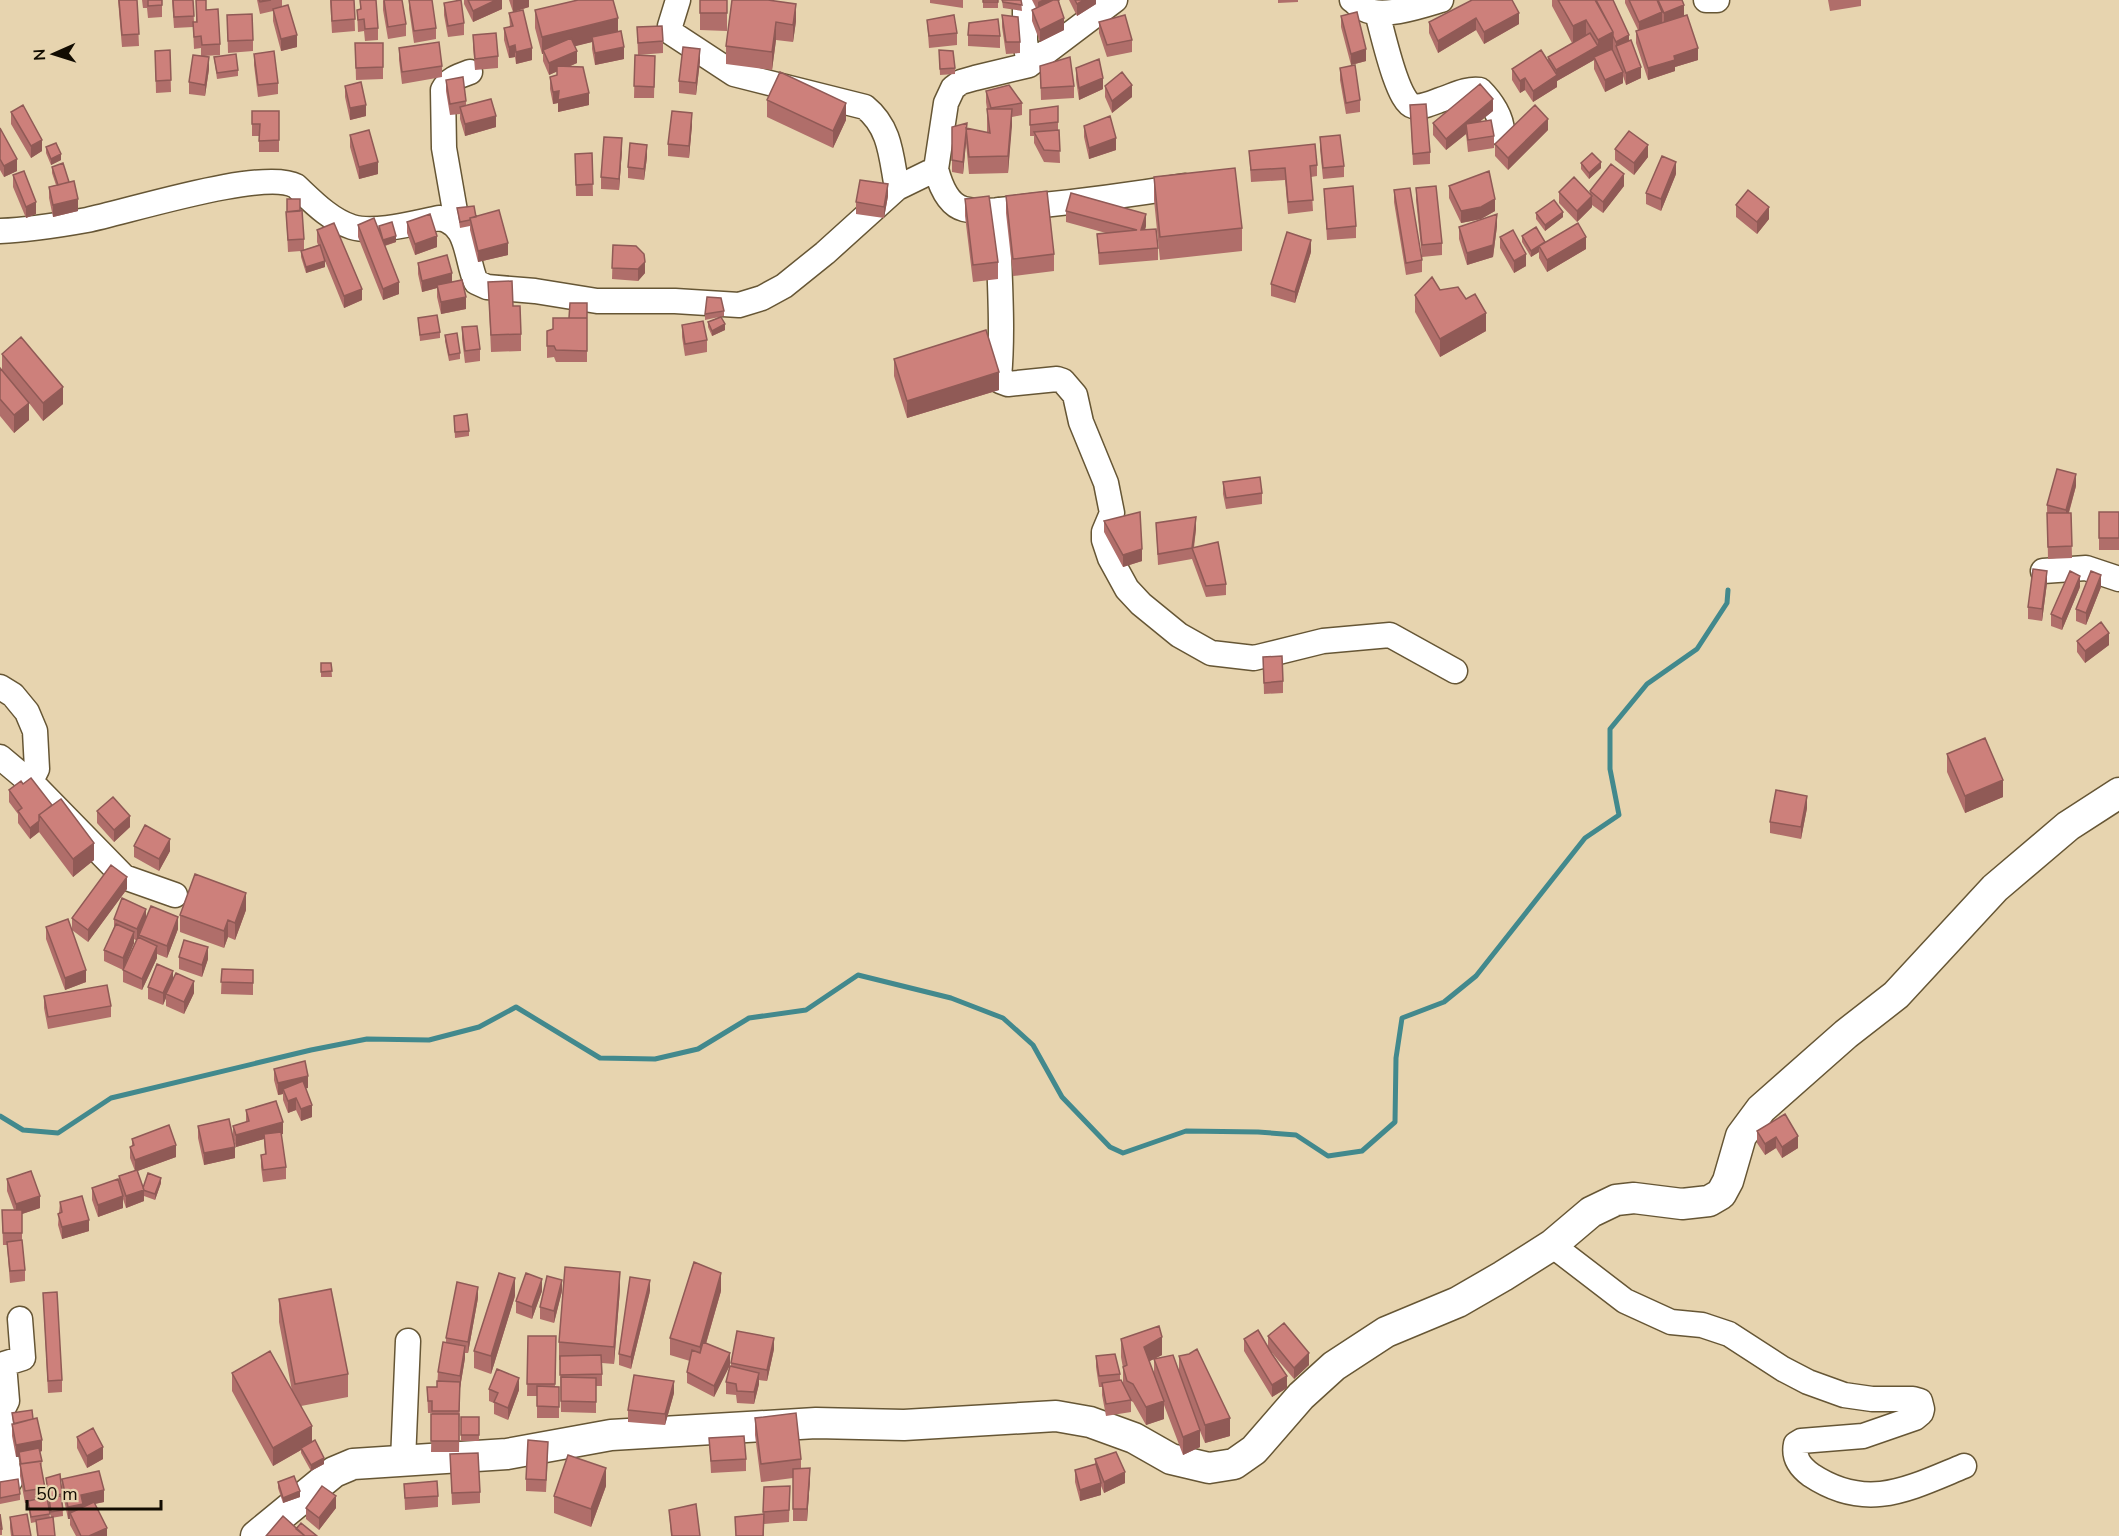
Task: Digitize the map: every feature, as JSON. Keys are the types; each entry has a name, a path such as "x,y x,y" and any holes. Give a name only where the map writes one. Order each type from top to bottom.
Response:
{"main road":[{"path":"256,1536 334,1472 353,1464 507,1454 611,1435 816,1424 904,1425 1056,1416 1090,1422 1134,1438 1171,1459 1209,1468 1234,1464 1254,1450 1301,1396 1334,1366 1386,1332 1458,1302 1552,1245 1591,1212 1616,1200 1634,1198 1682,1204 1709,1201 1721,1194 1728,1181 1741,1136 1761,1109 1846,1034 1896,995 1995,888 2068,826 2119,794"}],"street":[{"path":"678,0 670,32 727,71 865,107 882,125 887,138 897,188"},
{"path":"1025,0 1025,41 1029,65"},
{"path":"1115,0 1029,65 975,78 953,88 946,103 936,169 940,182 949,199 963,209 998,210 1129,195 1206,183"},
{"path":"1352,0 1365,9 1377,13 1414,8 1441,0"},
{"path":"1706,0 1716,0"},
{"path":"1377,13 1393,71 1407,102 1413,106 1423,105 1468,90 1480,90 1491,101 1503,128 1502,134"},
{"path":"451,223 454,211 444,148 442,90 453,79 470,72"},
{"path":"0,231 89,219 164,200 268,181 292,184 330,215 352,227 363,229 389,227 439,218 445,219 463,236 473,277 481,285 597,301 675,301 739,305 762,298 784,286 825,253 897,188 936,169"},
{"path":"998,210 998,246 1002,289 1000,381 1008,384 1057,379 1063,381 1075,394 1081,422 1102,472 1110,500 1112,513 1104,532 1106,547 1127,590 1179,635 1211,653 1254,658 1323,642 1390,635 1455,671"},
{"path":"2043,571 2086,568 2119,579"},
{"path":"0,687 13,694 27,712 35,731 38,769 30,783"},
{"path":"0,758 30,783 124,877 175,896"},
{"path":"1552,1245 1624,1301 1671,1322 1702,1325 1729,1334 1783,1369 1808,1382 1844,1395 1920,1401 1921,1413 1915,1418 1863,1436 1801,1441 1796,1444 1794,1450 1797,1462 1804,1470 1826,1484 1859,1495 1895,1492 1964,1466"},
{"path":"0,1486 7,1485 10,1481 0,1414 7,1401 4,1364 22,1358 20,1319"},
{"path":"404,1461 408,1341"}],"building":[{"path":"119,0 137,0 139,34 122,35"},
{"path":"148,0 162,0 162,5 148,6"},
{"path":"173,0 193,0 194,16 174,17"},
{"path":"196,0 206,0 206,10 218,9 220,44 202,45 201,36 194,37 193,22 197,22"},
{"path":"331,0 354,0 355,19 332,21"},
{"path":"360,0 376,0 378,28 365,29 364,19 358,20 357,10 361,9"},
{"path":"384,0 402,0 406,24 388,27"},
{"path":"409,0 432,0 436,28 414,31"},
{"path":"461,0 464,23 448,26 444,3"},
{"path":"468,0 496,0 473,11"},
{"path":"578,0 613,0 618,18 542,37 535,10"},
{"path":"700,0 727,0 727,13 700,13"},
{"path":"732,0 768,0 796,4 793,25 776,22 772,52 726,46"},
{"path":"983,0 998,0 998,2 983,2"},
{"path":"1002,0 1021,0 1022,5 1003,2"},
{"path":"1058,0 1064,18 1040,30 1032,10"},
{"path":"1472,0 1512,0 1519,13 1484,32 1476,18 1438,41 1429,22"},
{"path":"1558,0 1595,0 1613,32 1598,40 1586,20 1573,26"},
{"path":"1596,0 1613,0 1629,35 1616,42"},
{"path":"1629,0 1657,0 1662,12 1639,22"},
{"path":"1658,0 1682,0 1684,5 1664,13"},
{"path":"288,5 297,35 281,39 273,9"},
{"path":"523,10 532,48 516,52 515,45 509,47 504,28 513,26 509,13"},
{"path":"1357,12 1366,49 1351,54 1341,16"},
{"path":"252,14 253,40 228,41 227,15"},
{"path":"954,15 957,33 929,36 927,20"},
{"path":"1002,15 1018,17 1020,42 1006,42"},
{"path":"1125,15 1132,40 1107,45 1099,22"},
{"path":"1687,15 1698,48 1674,56 1675,60 1648,68 1636,31"},
{"path":"998,19 1000,36 968,35 969,23"},
{"path":"662,26 663,41 638,43 637,27"},
{"path":"621,31 624,47 595,53 592,37"},
{"path":"496,33 498,56 475,59 473,35"},
{"path":"1590,33 1598,46 1556,70 1548,57"},
{"path":"571,38 577,51 549,63 543,50"},
{"path":"1631,40 1641,67 1626,73 1616,46"},
{"path":"439,42 442,66 402,72 399,48"},
{"path":"355,43 383,43 383,67 356,68"},
{"path":"683,47 700,49 696,83 679,81"},
{"path":"1612,49 1623,72 1605,80 1594,57"},
{"path":"170,50 171,80 156,81 155,51"},
{"path":"939,50 953,51 955,68 940,69"},
{"path":"1541,50 1557,75 1533,91 1525,78 1520,81 1512,69"},
{"path":"274,51 278,83 258,85 254,54"},
{"path":"236,54 238,70 217,73 214,57"},
{"path":"193,55 209,57 205,85 189,82"},
{"path":"635,55 655,56 654,87 634,86"},
{"path":"1070,57 1074,86 1041,88 1040,66"},
{"path":"1099,59 1103,78 1079,88 1076,68"},
{"path":"1355,65 1360,100 1346,103 1340,68"},
{"path":"557,66 583,67 589,93 558,100 559,91 553,92 550,77 557,75"},
{"path":"780,72 846,103 833,131 767,100"},
{"path":"1122,72 1132,85 1112,101 1105,86"},
{"path":"463,77 466,101 450,104 446,80"},
{"path":"361,82 366,105 350,108 345,86"},
{"path":"1480,84 1493,99 1446,139 1433,123"},
{"path":"1009,85 1022,103 991,108 986,91"},
{"path":"491,99 496,116 465,124 460,107"},
{"path":"1426,104 1430,152 1413,154 1410,105"},
{"path":"23,105 42,140 31,146 11,112"},
{"path":"1535,105 1548,119 1508,158 1495,144"},
{"path":"1058,106 1058,122 1030,125 1030,110"},
{"path":"987,109 1012,109 1008,156 969,157 966,128 990,133"},
{"path":"252,111 279,111 279,140 259,141 260,124 252,124"},
{"path":"672,111 692,113 689,146 668,144"},
{"path":"1110,116 1116,138 1089,148 1084,126"},
{"path":"1491,120 1494,136 1468,140 1466,124"},
{"path":"967,123 963,162 952,160 952,127"},
{"path":"0,128 17,159 4,166 0,159"},
{"path":"369,130 378,162 359,167 350,135"},
{"path":"1059,130 1060,151 1044,150 1034,132"},
{"path":"1629,131 1648,145 1634,163 1615,149"},
{"path":"1340,135 1344,166 1323,168 1320,137"},
{"path":"604,137 622,138 619,179 601,177"},
{"path":"56,143 61,154 51,159 46,147"},
{"path":"630,143 647,145 644,169 628,167"},
{"path":"1315,144 1317,165 1310,166 1313,200 1288,202 1285,168 1251,170 1249,151"},
{"path":"592,153 593,184 576,185 575,154"},
{"path":"1592,153 1601,162 1589,173 1581,163"},
{"path":"1662,156 1676,162 1661,199 1646,193"},
{"path":"63,163 69,182 58,185 52,167"},
{"path":"1611,164 1624,174 1603,202 1590,191"},
{"path":"1235,168 1242,228 1160,237 1154,177"},
{"path":"24,171 36,202 26,207 13,175"},
{"path":"1489,171 1495,199 1481,207 1461,211 1449,186"},
{"path":"1574,177 1592,196 1577,211 1559,192"},
{"path":"860,180 888,184 884,207 856,202"},
{"path":"74,181 78,199 53,205 49,187"},
{"path":"1353,186 1356,226 1327,229 1324,189"},
{"path":"1436,186 1442,243 1422,245 1416,188"},
{"path":"1410,188 1422,260 1406,263 1394,190"},
{"path":"1748,190 1769,207 1757,222 1736,205"},
{"path":"1047,191 1054,254 1013,259 1006,196"},
{"path":"1071,193 1146,214 1141,230 1156,229 1158,248 1099,253 1097,234 1137,230 1066,211"},
{"path":"989,196 998,262 973,265 965,199"},
{"path":"287,199 300,199 300,211 287,212"},
{"path":"1554,200 1563,212 1545,225 1536,213"},
{"path":"474,206 476,217 460,222 457,208"},
{"path":"302,210 304,239 288,240 286,212"},
{"path":"499,210 508,243 478,251 470,218"},
{"path":"430,214 437,236 415,244 407,222"},
{"path":"1497,214 1493,245 1467,253 1459,227"},
{"path":"374,218 399,282 383,289 358,225"},
{"path":"392,222 396,236 383,240 379,226"},
{"path":"334,223 362,289 344,296 317,230"},
{"path":"1578,223 1586,237 1547,260 1539,246"},
{"path":"1536,227 1545,242 1531,251 1522,236"},
{"path":"1513,230 1526,254 1514,261 1500,237"},
{"path":"1287,232 1311,240 1295,292 1271,284"},
{"path":"320,245 325,261 306,267 301,251"},
{"path":"613,245 636,246 644,254 645,262 638,269 612,268"},
{"path":"447,255 452,273 422,281 418,263"},
{"path":"1432,277 1440,290 1458,287 1466,299 1475,294 1486,313 1440,339 1415,295"},
{"path":"462,280 466,297 441,302 437,285"},
{"path":"512,281 513,306 520,306 521,334 491,335 488,282"},
{"path":"707,297 721,298 724,311 705,314"},
{"path":"570,303 587,303 587,318 569,318"},
{"path":"437,315 440,332 420,335 418,318"},
{"path":"721,317 725,324 712,331 708,322"},
{"path":"553,318 587,318 587,351 556,350 554,346 547,346 547,331 553,329"},
{"path":"703,321 707,340 685,344 682,325"},
{"path":"477,326 480,349 465,351 462,327"},
{"path":"986,330 999,372 907,401 894,359"},
{"path":"457,333 460,353 449,355 445,335"},
{"path":"21,337 63,387 43,403 2,354"},
{"path":"0,368 29,403 14,415 0,399"},
{"path":"467,414 469,431 455,432 454,416"},
{"path":"2057,469 2076,474 2066,510 2047,505"},
{"path":"1260,477 1262,493 1226,498 1223,482"},
{"path":"1140,512 1142,549 1123,555 1104,521"},
{"path":"2099,512 2119,512 2119,538 2099,538"},
{"path":"2047,513 2071,513 2072,546 2048,547"},
{"path":"1196,517 1192,548 1158,554 1156,523"},
{"path":"1218,542 1226,584 1206,586 1192,548"},
{"path":"2033,569 2047,571 2042,609 2028,607"},
{"path":"2070,571 2080,576 2062,619 2051,614"},
{"path":"2091,571 2101,575 2086,613 2076,609"},
{"path":"2101,622 2109,633 2085,651 2077,641"},
{"path":"1282,656 1283,681 1264,683 1263,657"},
{"path":"321,663 331,663 332,671 321,672"},
{"path":"1985,738 2003,780 1965,796 1947,754"},
{"path":"31,778 52,805 39,815 39,821 30,828 18,811 22,808 9,790 21,781 23,784"},
{"path":"1776,790 1807,796 1801,827 1770,822"},
{"path":"113,797 130,816 114,830 97,811"},
{"path":"61,799 94,843 73,859 39,815"},
{"path":"145,825 170,839 159,859 134,846"},
{"path":"111,865 127,877 88,930 72,918"},
{"path":"195,874 246,893 235,923 228,920 224,931 180,915"},
{"path":"122,898 146,909 137,929 114,919"},
{"path":"151,906 178,917 167,946 139,935"},
{"path":"68,919 86,970 65,978 46,927"},
{"path":"116,924 134,932 123,958 104,950"},
{"path":"138,937 157,946 142,979 123,970"},
{"path":"184,940 208,947 202,965 179,957"},
{"path":"157,964 173,971 163,993 148,987"},
{"path":"222,969 253,970 253,983 221,982"},
{"path":"176,973 194,981 184,1002 166,994"},
{"path":"107,985 111,1006 48,1017 44,996"},
{"path":"305,1061 308,1076 278,1083 274,1069"},
{"path":"303,1081 312,1105 301,1109 296,1098 288,1101 283,1089"},
{"path":"276,1101 283,1122 236,1135 233,1126 249,1121 246,1110"},
{"path":"1785,1114 1798,1136 1782,1147 1776,1137 1765,1144 1757,1131"},
{"path":"229,1119 235,1147 204,1153 198,1126"},
{"path":"169,1125 176,1145 135,1160 130,1147 134,1145 132,1139"},
{"path":"281,1132 286,1167 263,1170 261,1155 266,1154 264,1134"},
{"path":"137,1170 144,1190 126,1196 119,1176"},
{"path":"31,1171 40,1196 16,1204 7,1179"},
{"path":"148,1173 161,1178 155,1194 143,1190"},
{"path":"118,1179 123,1196 98,1205 92,1188"},
{"path":"82,1196 89,1220 62,1227 58,1214 62,1212 60,1202"},
{"path":"2,1210 22,1210 22,1233 3,1233"},
{"path":"22,1240 25,1270 10,1271 7,1242"},
{"path":"694,1262 721,1273 700,1347 670,1338"},
{"path":"565,1267 620,1272 614,1347 559,1342"},
{"path":"499,1273 515,1278 491,1356 474,1351"},
{"path":"526,1273 542,1279 532,1307 516,1301"},
{"path":"547,1276 562,1280 554,1311 540,1307"},
{"path":"630,1277 650,1280 631,1357 619,1354"},
{"path":"457,1282 478,1287 468,1342 446,1338"},
{"path":"331,1289 348,1374 295,1384 279,1299"},
{"path":"57,1292 62,1380 48,1381 43,1293"},
{"path":"1284,1323 1309,1353 1294,1368 1268,1336"},
{"path":"1159,1326 1162,1337 1144,1347 1164,1401 1146,1407 1133,1384 1127,1381 1123,1367 1127,1365 1121,1339"},
{"path":"1258,1330 1287,1376 1272,1385 1244,1339"},
{"path":"737,1331 774,1338 767,1370 731,1363"},
{"path":"528,1336 556,1336 555,1384 527,1384"},
{"path":"443,1342 465,1346 460,1376 438,1372"},
{"path":"703,1342 730,1353 714,1386 687,1372 692,1350 700,1353"},
{"path":"1197,1349 1230,1418 1205,1425 1179,1356"},
{"path":"270,1351 312,1426 273,1448 232,1373"},
{"path":"1115,1354 1120,1374 1099,1376 1096,1356"},
{"path":"601,1355 602,1374 560,1375 560,1356"},
{"path":"1173,1355 1200,1430 1183,1437 1154,1359"},
{"path":"730,1366 759,1373 754,1392 737,1391 736,1384 726,1382"},
{"path":"497,1369 519,1378 508,1408 494,1402 498,1393 489,1389"},
{"path":"634,1375 674,1381 665,1414 628,1410"},
{"path":"561,1377 596,1378 596,1402 561,1401"},
{"path":"1121,1380 1131,1400 1106,1404 1102,1383"},
{"path":"437,1381 460,1382 459,1411 432,1411 432,1401 428,1401 427,1387 437,1387"},
{"path":"537,1386 559,1387 559,1407 537,1406"},
{"path":"32,1410 33,1419 14,1424 12,1413"},
{"path":"796,1413 801,1459 761,1464 755,1418"},
{"path":"431,1414 459,1414 459,1441 431,1441"},
{"path":"461,1417 479,1417 479,1435 461,1435"},
{"path":"37,1418 42,1440 16,1445 12,1424"},
{"path":"93,1428 103,1447 87,1456 77,1437"},
{"path":"744,1436 746,1459 711,1461 709,1438"},
{"path":"315,1440 324,1458 311,1465 301,1448"},
{"path":"528,1440 548,1442 546,1480 526,1479"},
{"path":"39,1448 42,1461 21,1464 19,1452"},
{"path":"1116,1452 1125,1472 1104,1482 1095,1459"},
{"path":"478,1453 480,1492 452,1493 450,1454"},
{"path":"568,1455 606,1468 591,1509 554,1496"},
{"path":"40,1461 45,1488 25,1491 20,1464"},
{"path":"1096,1464 1101,1483 1080,1490 1075,1470"},
{"path":"810,1468 807,1509 793,1509 793,1469"},
{"path":"99,1471 104,1490 81,1495 83,1504 68,1507 62,1479"},
{"path":"60,1474 62,1494 49,1497 46,1478"},
{"path":"294,1476 300,1491 283,1498 278,1482"},
{"path":"18,1479 20,1494 0,1498 0,1482"},
{"path":"437,1481 438,1496 405,1498 404,1484"},
{"path":"322,1486 336,1496 319,1518 306,1508"},
{"path":"790,1486 789,1510 763,1512 764,1487"},
{"path":"61,1496 63,1510 51,1512 49,1498"},
{"path":"47,1497 50,1514 31,1517 28,1501"},
{"path":"94,1502 107,1528 89,1536 81,1536 70,1513"},
{"path":"696,1504 700,1536 672,1536 669,1510"},
{"path":"27,1514 31,1536 13,1536 10,1517"},
{"path":"764,1514 763,1536 736,1536 735,1517"},
{"path":"283,1516 305,1536 266,1536"},
{"path":"53,1517 55,1536 38,1536 36,1520"},
{"path":"301,1523 317,1536 305,1536 296,1529"}],"waterway":[{"path":"0,1116 23,1130 58,1133 111,1098 311,1050 367,1039 429,1040 479,1027 516,1007 600,1058 655,1059 698,1049 749,1018 806,1010 858,975 951,998 1003,1018 1033,1045 1062,1097 1110,1147 1123,1153 1186,1131 1296,1135 1328,1156 1362,1151 1395,1122 1396,1058 1402,1018 1444,1002 1476,976 1585,838 1619,815 1610,769 1610,729 1647,684 1697,649 1727,603 1728,590"}]}
